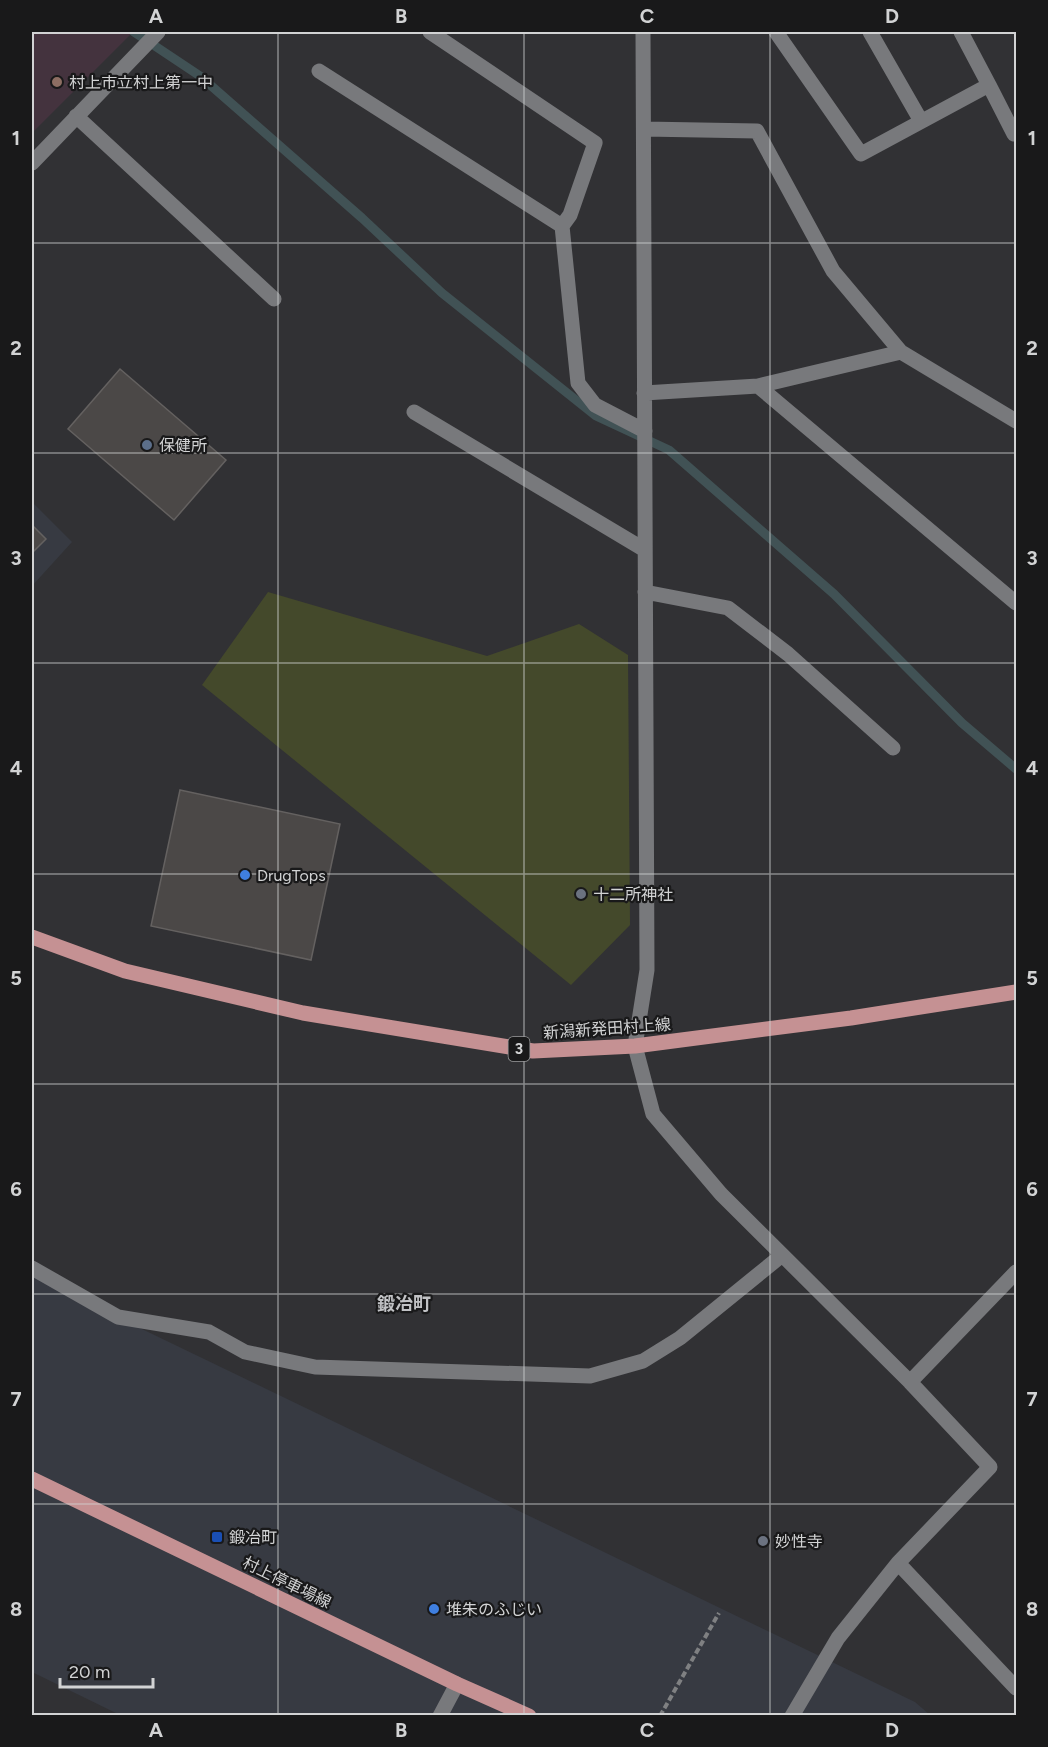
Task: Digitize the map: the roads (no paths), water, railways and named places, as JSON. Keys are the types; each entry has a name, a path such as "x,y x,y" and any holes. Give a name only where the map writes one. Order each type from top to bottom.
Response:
{"main road":[{"name":"新潟新発田村上線","path":"32,937 125,971 303,1013 533,1051 635,1046 851,1018 1017,992"},
{"name":"村上停車場線","path":"32,1479 457,1684 529,1716"}],"street":[{"path":"32,163 158,32"},
{"path":"430,32 595,142 570,214 562,226 578,383 595,405 645,430"},
{"path":"643,32 647,970 635,1046 653,1114 721,1194 910,1382 990,1467 898,1563 838,1638 792,1716"},
{"path":"779,32 861,154 989,85"},
{"path":"870,32 921,121"},
{"path":"961,32 1014,134 1017,132"},
{"path":"319,71 562,226"},
{"path":"76,116 274,299"},
{"path":"644,129 757,131 832,271 901,352 1017,421"},
{"path":"644,393 758,386 901,352"},
{"path":"758,386 1017,603"},
{"path":"414,412 645,550"},
{"path":"645,592 728,608 788,654 892,748"},
{"path":"32,1268 118,1317 208,1332 245,1352 315,1367 590,1376 643,1361 680,1338 781,1256"},
{"path":"910,1382 1017,1272"},
{"path":"898,1563 1017,1688"},
{"path":"441,1716 457,1684"}],"waterway":[{"path":"134,32 200,76 362,218 442,293 596,416 669,450 834,594 962,723 1016,769"}],"place":[{"name":"村上市立村上第一中","path":"57,82"},
{"name":"保健所","path":"147,445"},
{"name":"DrugTops","path":"245,875"},
{"name":"十二所神社","path":"581,894"},
{"name":"鍛冶町","path":"217,1537"},
{"name":"妙性寺","path":"763,1541"},
{"name":"堆朱のふじい","path":"434,1609"}],"district":[{"name":"鍛冶町","path":"404,1304"}]}
